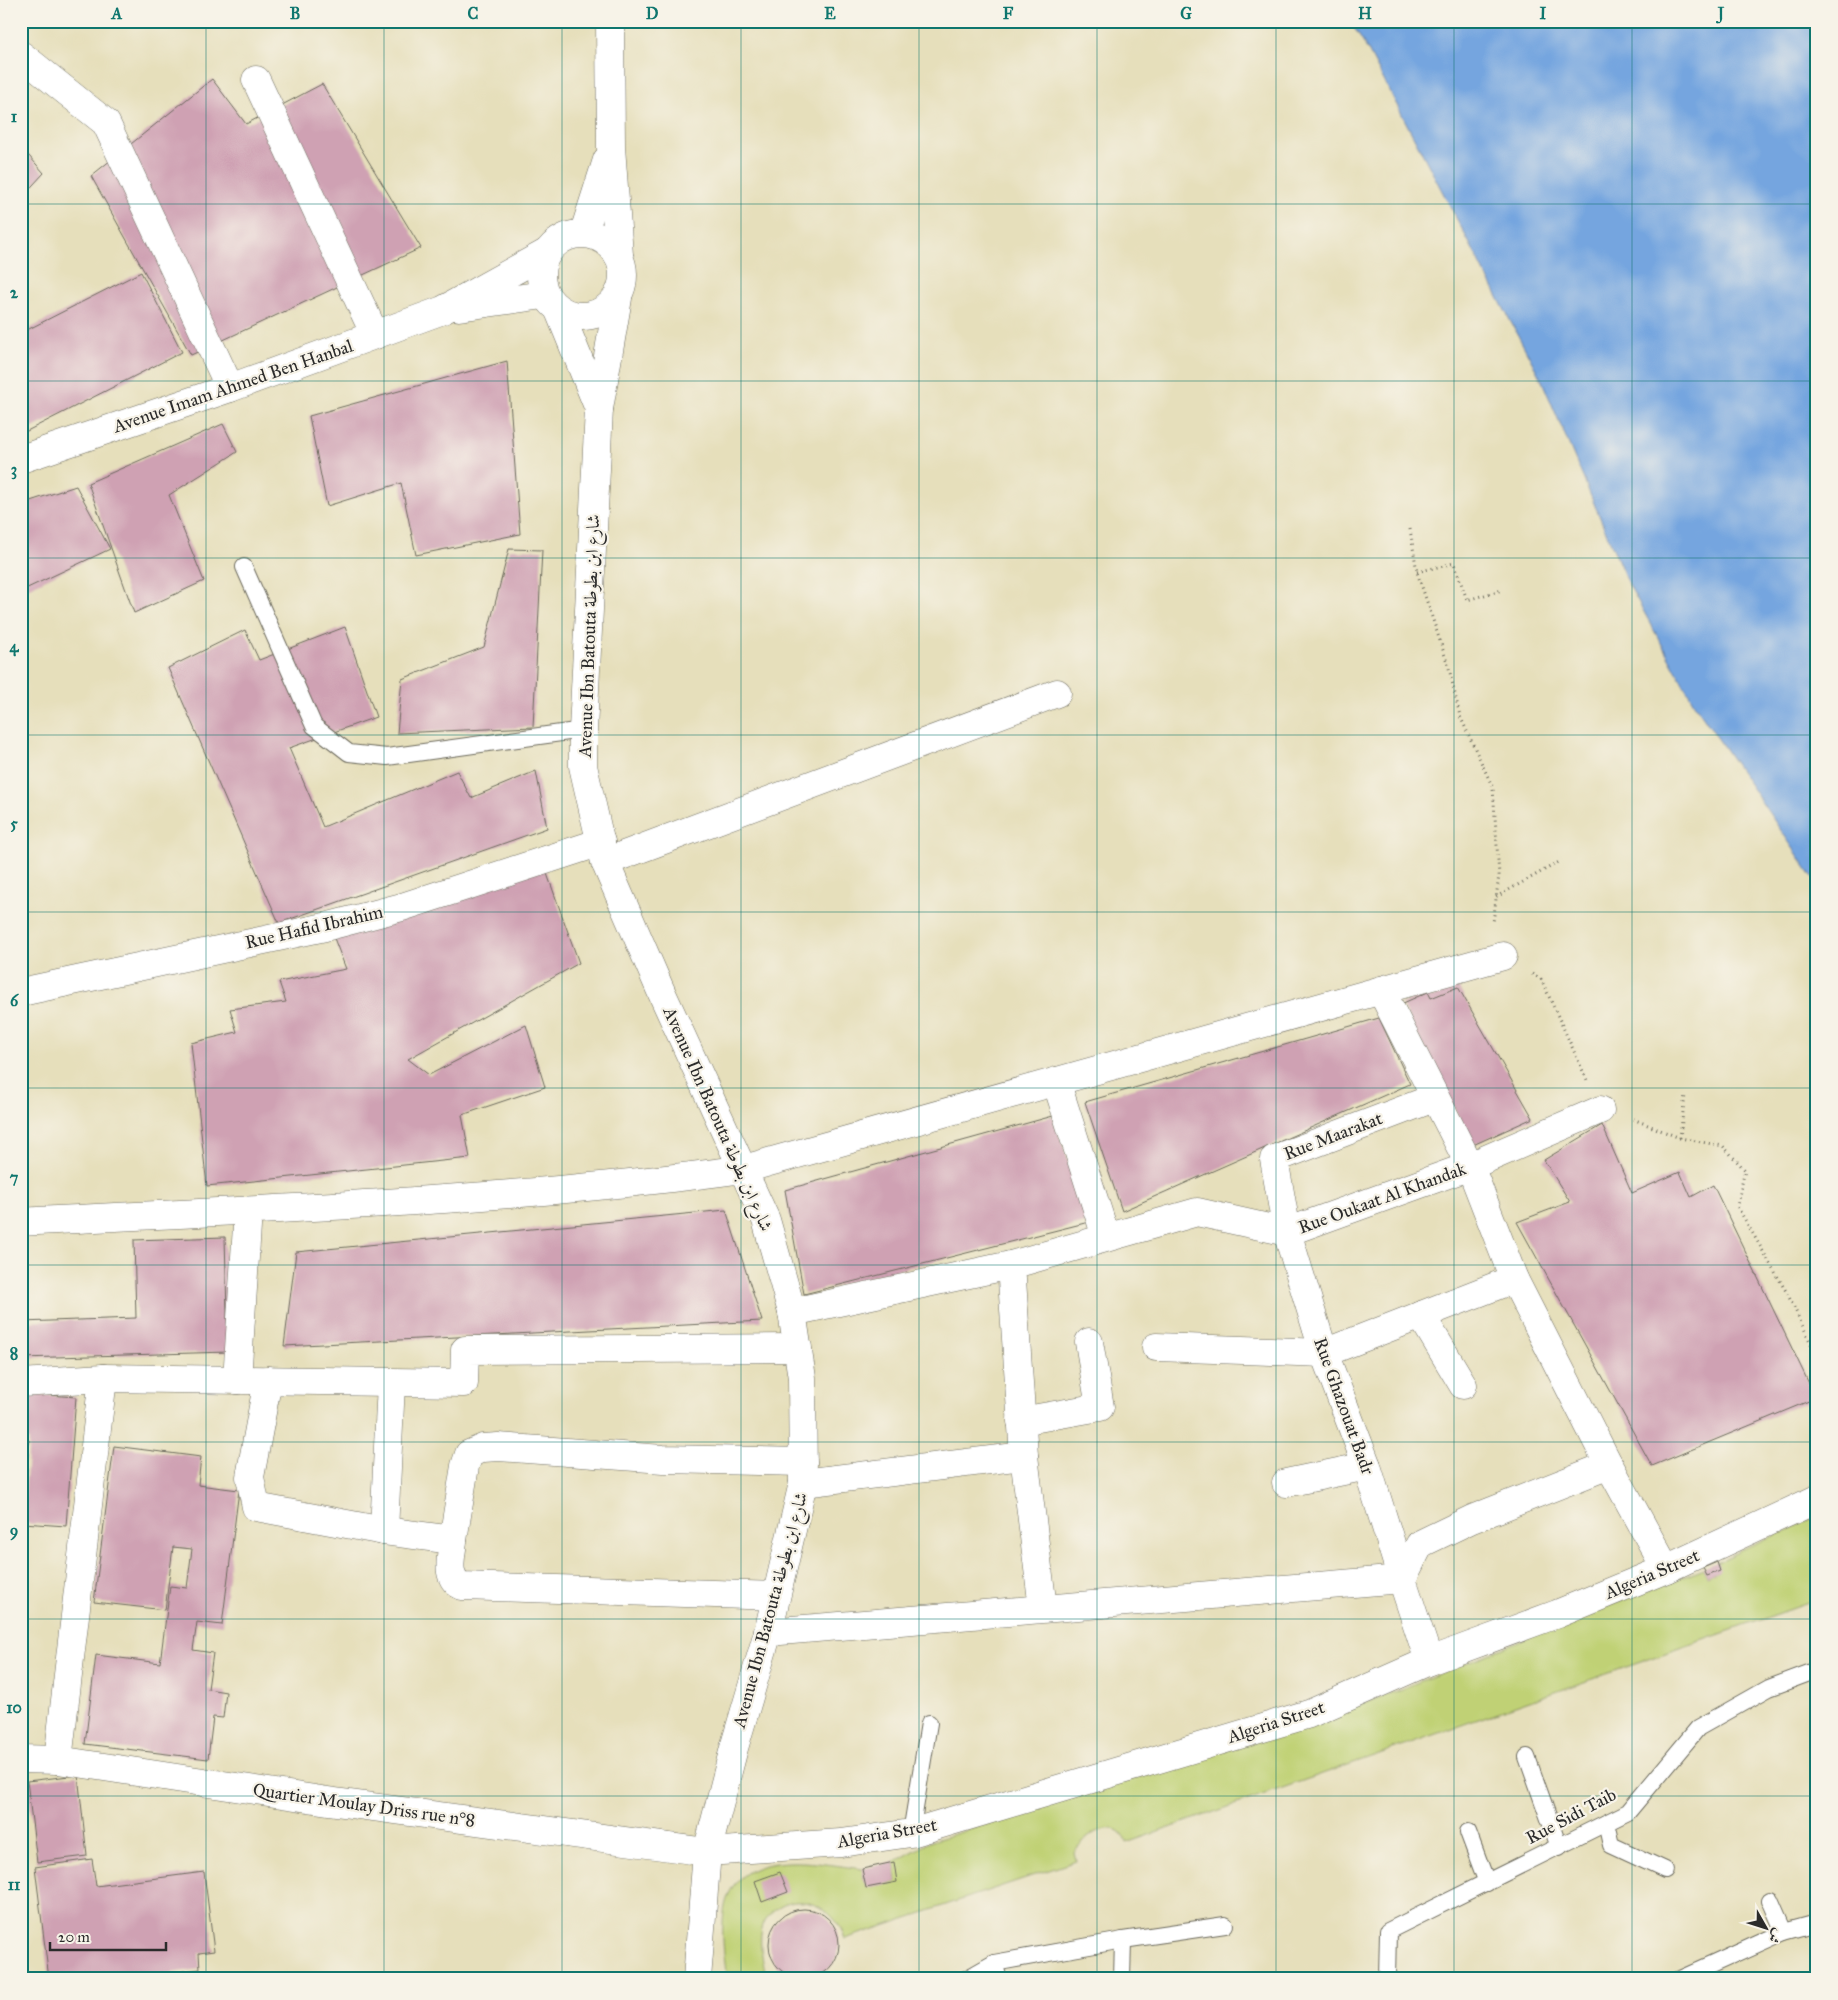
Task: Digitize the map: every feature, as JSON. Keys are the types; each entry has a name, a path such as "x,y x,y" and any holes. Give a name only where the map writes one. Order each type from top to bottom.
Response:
{"street":[{"path":"610,21 611,147 619,255 624,277 618,298 602,312 580,318 552,303 540,274 546,253 562,237 584,232 605,239 619,255"},
{"path":"21,55 106,123 230,388"},
{"path":"256,80 375,335"},
{"path":"584,232 611,147"},
{"name":"Avenue Imam Ahmed Ben Hanbal","path":"21,459 230,388 443,310 546,253"},
{"name":"Avenue Ibn Batouta شارع ابن بطوطة","path":"618,298 598,409 583,730 583,766 603,852 660,989 766,1220 792,1312 802,1378 803,1473 768,1632 734,1748 707,1852 698,1979"},
{"name":"Avenue Imam Ahmed Ben Hanbal","path":"443,310 552,303"},
{"name":"Avenue Ibn Batouta شارع ابن بطوطة","path":"552,303 598,409"},
{"name":"Rue Hafid Ibrahim","path":"21,992 325,927 603,852 1057,692"},
{"path":"21,1222 248,1211 639,1183 744,1169 1503,956"},
{"path":"1382,990 1434,1098 1470,1166 1514,1279 1609,1466 1666,1569"},
{"path":"1056,1081 1106,1237"},
{"name":"Rue Maarakat","path":"1287,1232 1274,1159 1434,1098"},
{"name":"Rue Oukaat Al Khandak","path":"792,1312 1011,1265 1197,1212 1287,1232 1470,1166 1600,1110"},
{"path":"237,1380 248,1211"},
{"name":"Rue Ghazouat Badr","path":"1287,1232 1324,1353 1367,1466 1429,1661"},
{"path":"1011,1265 1024,1456 1043,1608"},
{"path":"1156,1346 1324,1353 1514,1279"},
{"path":"1421,1315 1462,1385"},
{"path":"1022,1421 1100,1407 1089,1342"},
{"path":"21,1383 103,1378 464,1383 465,1350 798,1348"},
{"path":"58,1760 103,1378"},
{"path":"268,1380 250,1477 256,1507 384,1531 453,1540"},
{"path":"384,1531 391,1382"},
{"path":"776,1596 462,1586 452,1578 450,1571 465,1466 469,1454 483,1448 498,1447 663,1459 803,1473 1024,1456"},
{"path":"1286,1483 1367,1466"},
{"path":"768,1632 1402,1579 1420,1544 1472,1519 1609,1466"},
{"name":"Algeria Street","path":"707,1852 841,1843 912,1833 1308,1714 1429,1661 1557,1614 1666,1569 1817,1499"},
{"name":"Quartier Moulay Driss rue n°8","path":"21,1759 58,1760 328,1801 707,1852"}],"lane":[{"path":"244,567 314,726 349,753 387,756 583,730"},
{"name":"Rue Sidi Taib","path":"1387,1979 1388,1931 1628,1812 1698,1728 1769,1688 1817,1670"},
{"path":"912,1833 929,1723"},
{"path":"1527,1757 1559,1847"},
{"path":"1606,1823 1611,1844 1665,1870"},
{"path":"1468,1832 1487,1883"},
{"path":"1770,1900 1784,1932"},
{"path":"1680,1979 1784,1932 1817,1923"},
{"path":"966,1979 1123,1940 1225,1925"},
{"path":"1122,1979 1123,1940"}],"path":[{"path":"1410,529 1417,572 1449,668 1460,716 1493,788 1499,875 1492,921 1503,956 1541,979 1600,1110 1618,1113 1680,1138 1723,1146 1745,1170 1737,1206 1787,1292 1817,1356"},
{"path":"1417,572 1454,563 1467,600 1502,590"},
{"path":"1495,897 1559,862"},
{"path":"1680,1138 1685,1095"}],"green space":[{"path":"1817,1516 1817,1600 1126,1843 1122,1834 1115,1830 1102,1830 1088,1837 1078,1847 1074,1852 1076,1861 845,1939 835,1920 827,1912 809,1903 788,1903 771,1913 763,1925 761,1942 765,1971 726,1973 723,1942 724,1912 731,1890 743,1876 759,1867 779,1863 800,1862 822,1864 862,1869 866,1887 897,1882 894,1862 932,1841 1316,1723 1703,1568 1707,1576 1719,1571 1717,1562"}],"water":[{"path":"1350,21 1817,21 1817,883 1695,705 1627,581 1542,381 1369,52"}],"building":[{"path":"212,79 246,124 322,84 421,248 191,355 91,176"},
{"path":"21,147 44,173 21,198"},
{"path":"141,272 182,352 21,434 21,333"},
{"path":"507,361 520,534 416,555 401,483 327,506 309,416"},
{"path":"223,424 237,452 169,495 204,581 134,613 88,483"},
{"path":"76,486 110,549 21,591 21,504"},
{"path":"509,549 542,550 533,727 397,733 402,679 484,647"},
{"path":"345,627 376,717 289,748 323,827 457,771 471,798 536,771 547,828 279,923 168,668 245,630 259,660"},
{"path":"545,868 579,963 408,1059 429,1075 526,1025 545,1087 462,1115 470,1158 207,1186 191,1043 237,1032 230,1009 286,1002 279,982 346,969 332,933"},
{"path":"1458,987 1533,1118 1473,1145 1401,1004 1428,992 1431,998"},
{"path":"1379,1018 1410,1084 1122,1211 1085,1102"},
{"path":"1053,1116 1089,1222 804,1294 785,1190"},
{"path":"1602,1125 1632,1193 1680,1172 1691,1197 1713,1185 1816,1398 1652,1466 1517,1222 1570,1202 1544,1160"},
{"path":"726,1210 762,1321 284,1346 296,1252"},
{"path":"225,1237 228,1352 21,1358 21,1322 136,1318 134,1240"},
{"path":"21,1393 76,1397 66,1526 23,1523 29,1440 21,1440"},
{"path":"114,1446 201,1457 198,1485 239,1490 222,1625 197,1622 193,1650 213,1653 208,1689 226,1692 223,1718 213,1717 208,1759 85,1744 96,1655 160,1663 170,1586 187,1588 192,1549 173,1547 165,1610 94,1602"},
{"path":"1717,1562 1720,1571 1707,1576 1703,1568"},
{"path":"78,1775 87,1856 37,1862 27,1781"},
{"path":"92,1859 96,1886 204,1872 214,1951 199,1953 200,1969 125,1979 49,1979 35,1867"},
{"path":"894,1862 897,1882 866,1888 862,1869"},
{"path":"780,1872 788,1892 762,1902 755,1881"},
{"path":"804,1909 817,1912 829,1919 836,1931 839,1944 836,1957 829,1969 817,1976 804,1979 791,1976 779,1969 772,1957 769,1944 772,1931 779,1919 791,1912"}]}
